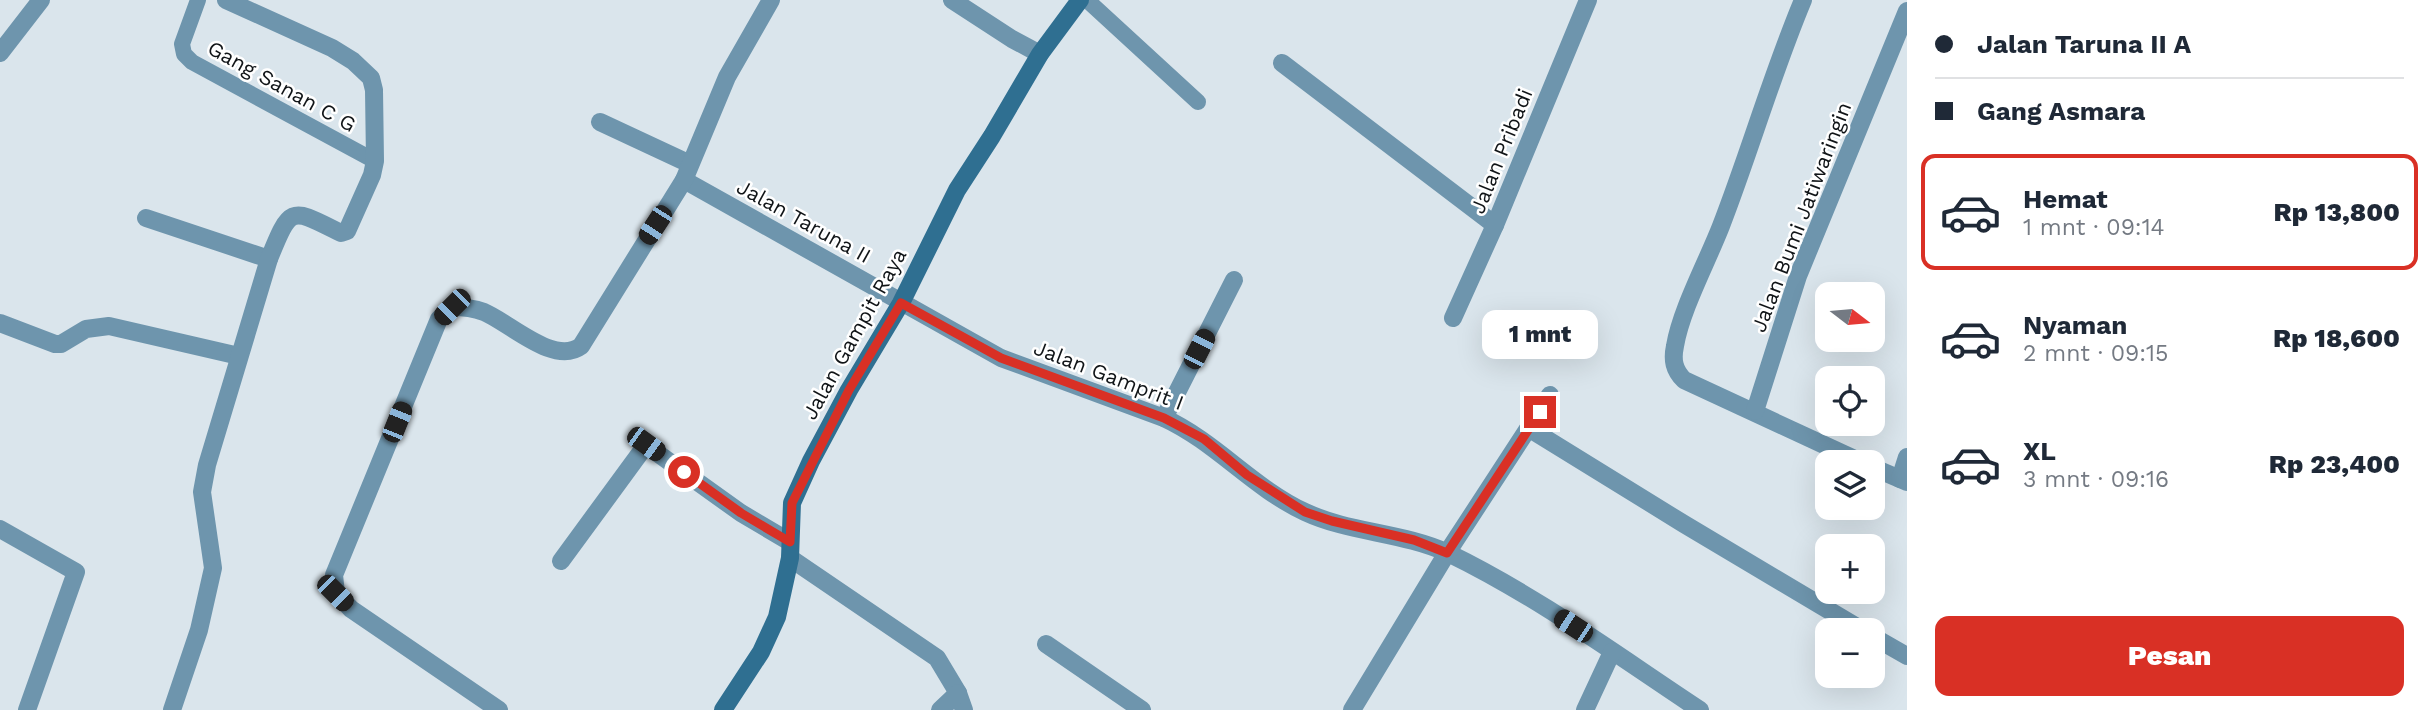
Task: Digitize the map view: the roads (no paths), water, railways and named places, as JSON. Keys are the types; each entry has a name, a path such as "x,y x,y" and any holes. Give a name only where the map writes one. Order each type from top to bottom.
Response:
{"street":[{"path":"0,53 41,0"},
{"path":"172,710 199,630 213,568 202,492 207,465 269,259 291,217 299,214 309,216 341,233 347,231 372,175 375,161 374,90 371,78 353,61 332,48 226,0"},
{"path":"499,710 351,609 335,593 334,575 439,320 452,307 464,307 484,312 553,351 574,351 581,346 687,172 727,77 771,0"},
{"path":"952,0 1040,54"},
{"name":"Jalan Gampit Raya","path":"723,710 761,652 780,607 790,550 792,503 849,390 901,303 957,190 1040,54 1080,0"},
{"name":"Jalan Pribadi","path":"1453,318 1495,225 1588,0"},
{"path":"1803,0 1721,225 1678,332 1674,362 1677,372 1684,380 1836,450"},
{"name":"Jalan Bumi Jatiwaringin","path":"1755,411 1798,276 1907,11"},
{"path":"1282,63 1495,225"},
{"name":"Jalan Taruna II","path":"600,122 901,303"},
{"path":"146,218 269,259"},
{"path":"1164,418 1234,281"},
{"name":"Jalan Gamprit I","path":"901,303 1001,358 1164,418 1204,439 1247,475 1305,512 1414,540 1447,553 1534,601 1700,710"},
{"path":"0,323 55,344 61,344 86,329 109,326 239,356"},
{"path":"1352,710 1447,553 1550,395"},
{"path":"1530,429 1842,618"},
{"path":"561,561 646,444 937,658 961,701 940,710"},
{"path":"1885,473 1904,481 1907,457"},
{"path":"0,529 76,572 27,710"},
{"path":"1885,643 1907,656"},
{"path":"1046,644 1142,710"},
{"path":"1585,710 1612,652"}],"lane":[{"name":"Gang Sanan C G","path":"198,0 182,44 184,54 192,62 375,161"},
{"path":"1087,0 1198,102"}]}
